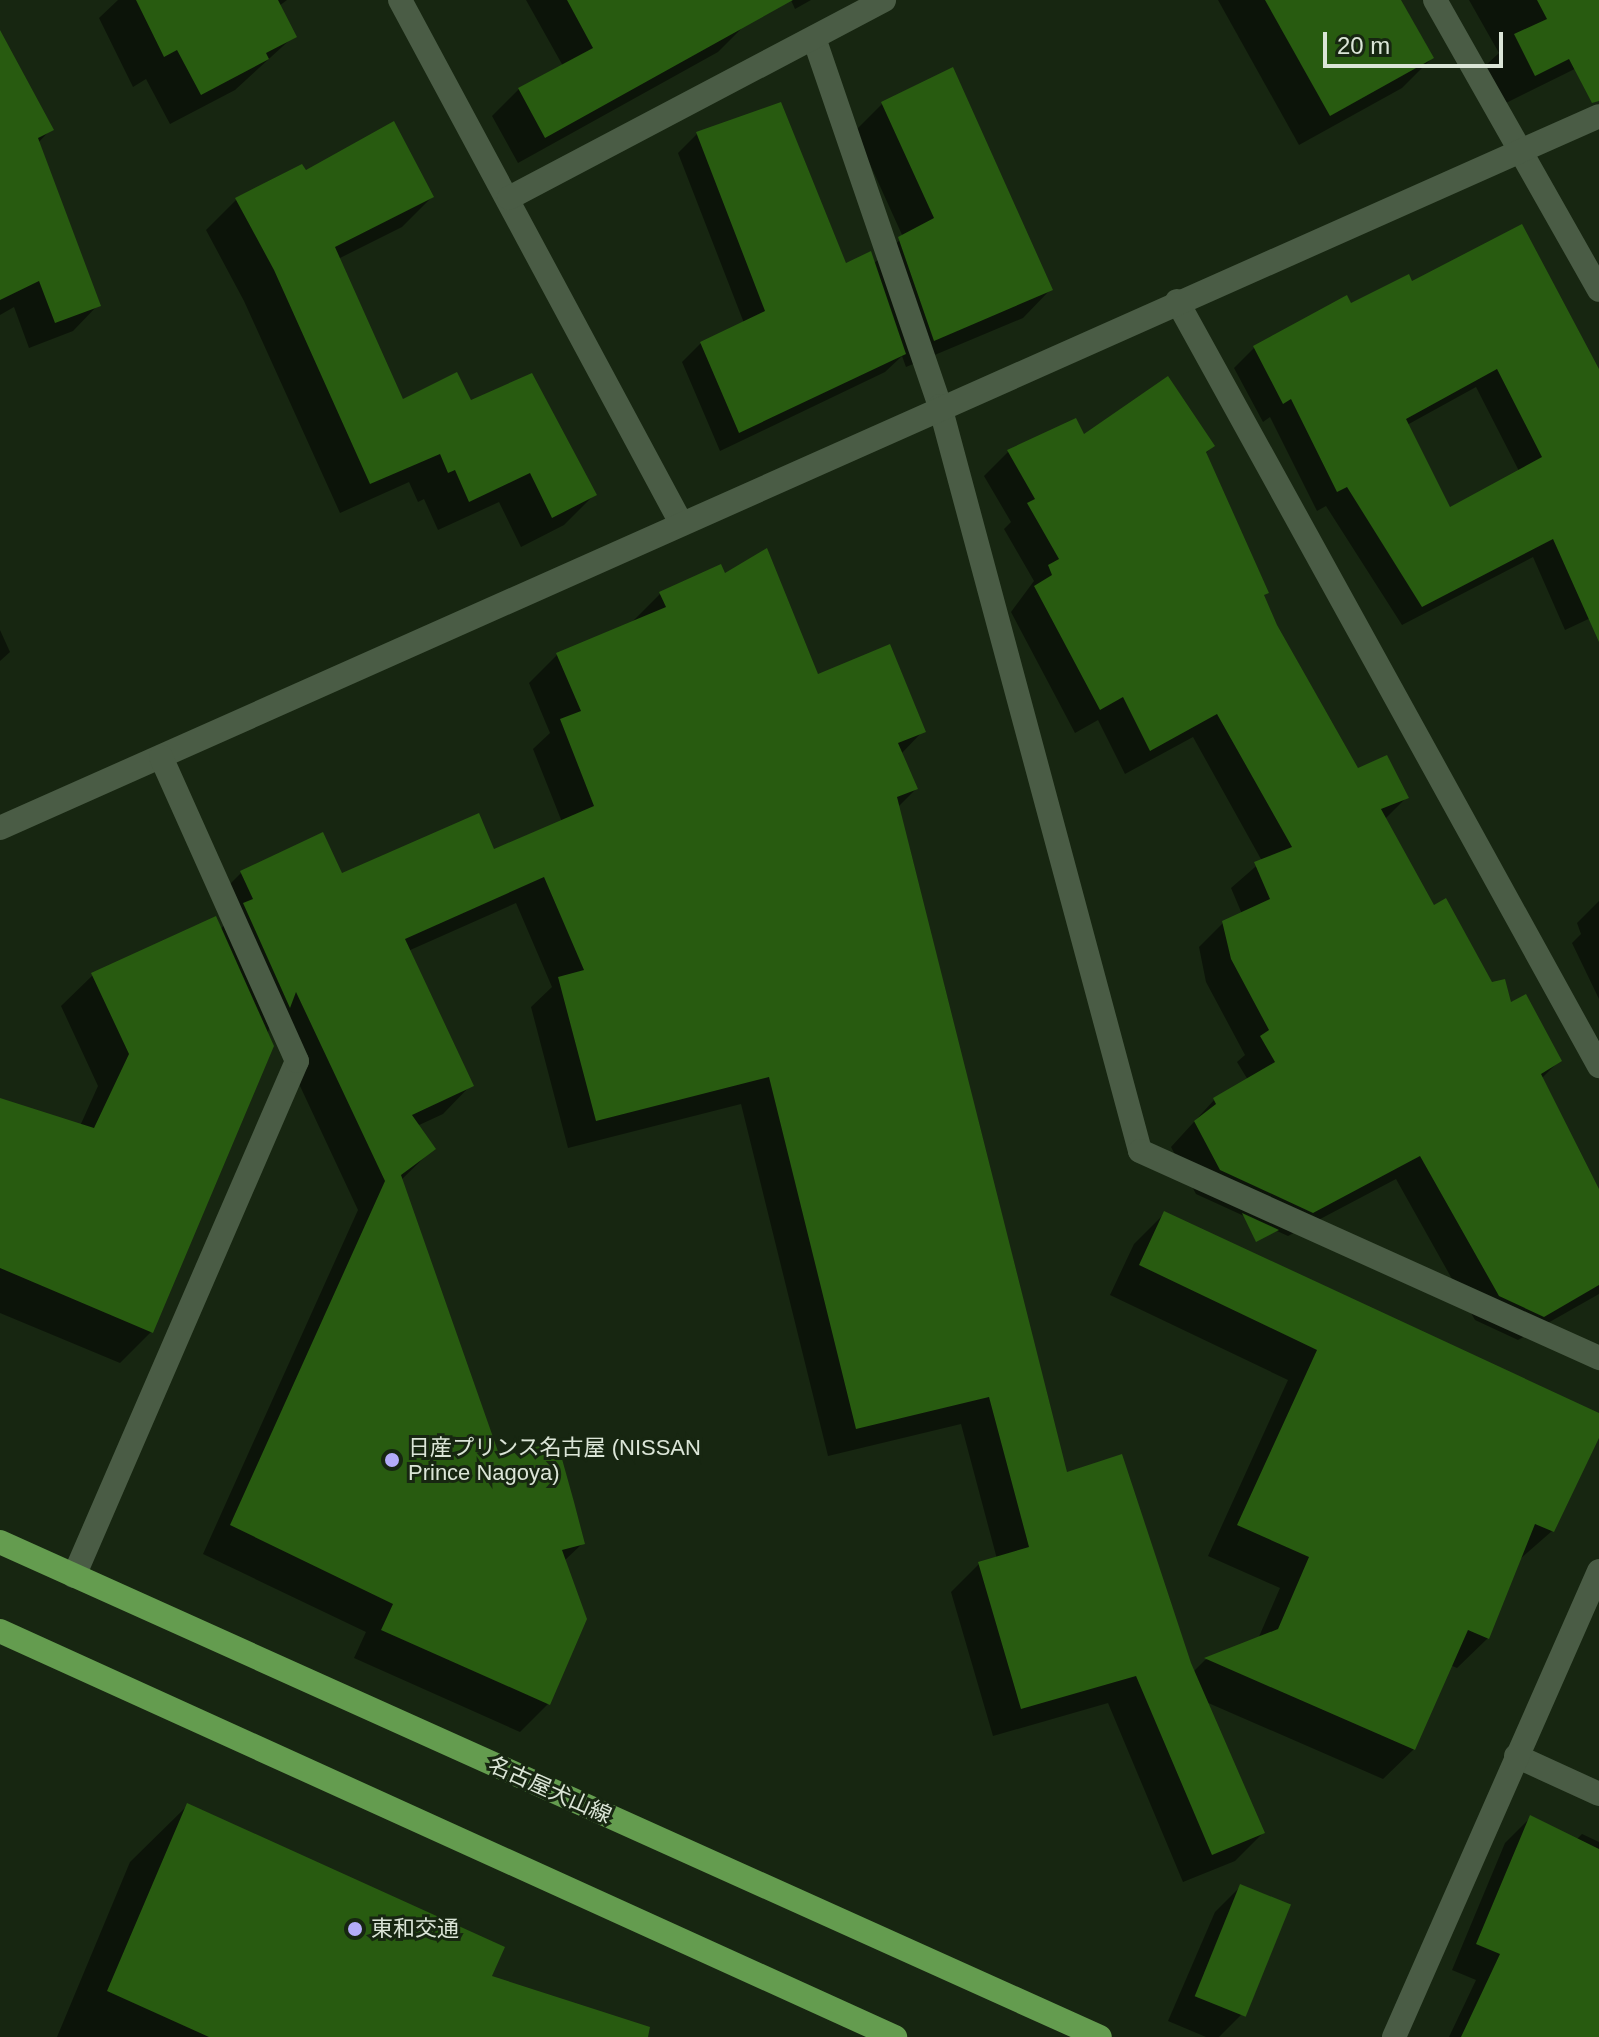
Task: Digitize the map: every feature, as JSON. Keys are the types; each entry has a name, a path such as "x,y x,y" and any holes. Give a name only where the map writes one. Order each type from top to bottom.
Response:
{"main road":[{"name":"名古屋犬山線","path":"0,1542 1100,2037"},
{"path":"0,1631 895,2037"}],"street":[{"path":"400,0 681,523"},
{"path":"509,198 884,0"},
{"path":"1435,0 1599,290"},
{"path":"814,38 940,406 1140,1151 1599,1358"},
{"path":"0,828 940,406 1599,116"},
{"path":"1177,301 1599,1066"},
{"path":"74,1576 297,1061 161,757"},
{"path":"1394,2037 1599,1571"},
{"path":"1516,1756 1599,1794"}],"building":[{"path":"136,0 278,0 297,37 266,53 269,59 201,95 177,50 164,57"},
{"path":"567,0 793,0 545,138 518,88 593,48"},
{"path":"1265,0 1401,0 1434,58 1330,116"},
{"path":"1537,0 1599,0 1599,101 1592,103 1569,59 1535,76 1514,34 1547,19"},
{"path":"0,30 54,130 38,138 101,306 55,323 39,281 0,300"},
{"path":"953,67 1053,290 934,341 898,237 934,218 881,102"},
{"path":"781,102 846,263 871,251 906,354 739,433 700,342 765,311 696,132"},
{"path":"394,121 434,197 335,247 403,399 457,372 471,400 532,373 597,495 552,518 530,473 469,502 455,470 448,473 440,454 370,484 274,270 235,198 302,164 306,170"},
{"path":"1522,224 1599,369 1599,642 1553,539 1422,607 1347,487 1337,492 1291,399 1283,404 1253,346 1347,295 1351,303 1409,274 1412,281","holes":["1497,369 1542,457 1450,507 1406,419"]},
{"path":"1168,376 1215,446 1206,452 1269,593 1264,595 1277,625 1358,768 1387,755 1409,798 1381,809 1434,905 1446,898 1492,982 1505,979 1511,1002 1526,994 1562,1061 1541,1074 1599,1189 1599,1285 1544,1317 1499,1296 1420,1156 1313,1213 1220,1170 1194,1121 1216,1104 1213,1098 1275,1062 1260,1036 1269,1030 1231,959 1222,921 1270,899 1254,862 1292,847 1217,714 1150,751 1123,697 1100,710 1034,586 1052,575 1048,565 1059,559 1027,503 1035,499 1007,450 1076,418 1084,434"},
{"path":"767,548 818,674 890,644 926,732 898,743 918,789 897,797 1067,1472 1122,1454 1191,1663 1265,1833 1212,1855 1136,1676 1021,1709 978,1562 1029,1547 989,1397 856,1429 769,1077 596,1121 558,977 584,970 544,877 405,939 474,1086 412,1115 436,1149 401,1175 500,1457 557,1441 585,1544 562,1550 587,1619 550,1705 381,1630 393,1604 230,1525 385,1181 296,992 290,1008 243,903 253,899 240,871 323,832 342,873 479,813 494,849 594,806 560,719 581,711 556,653 666,607 659,592 721,564 725,573"},
{"path":"216,916 274,1046 153,1333 0,1268 0,1098 94,1128 129,1054 91,973"},
{"path":"1164,1211 1599,1413 1599,1438 1554,1532 1535,1524 1489,1639 1468,1630 1415,1750 1204,1658 1278,1629 1309,1557 1237,1525 1317,1350 1139,1265"},
{"path":"1242,1213 1279,1230 1256,1242"},
{"path":"187,1803 505,1947 492,1976 650,2027 648,2037 209,2037 107,1991"},
{"path":"1530,1815 1599,1849 1599,2037 1461,2037 1500,1954 1476,1944"},
{"path":"1240,1884 1291,1905 1246,2017 1195,1996"}],"place":[{"name":"日産プリンス名古屋 (NISSAN Prince Nagoya)","path":"392,1460"},
{"name":"東和交通","path":"355,1929"}]}
